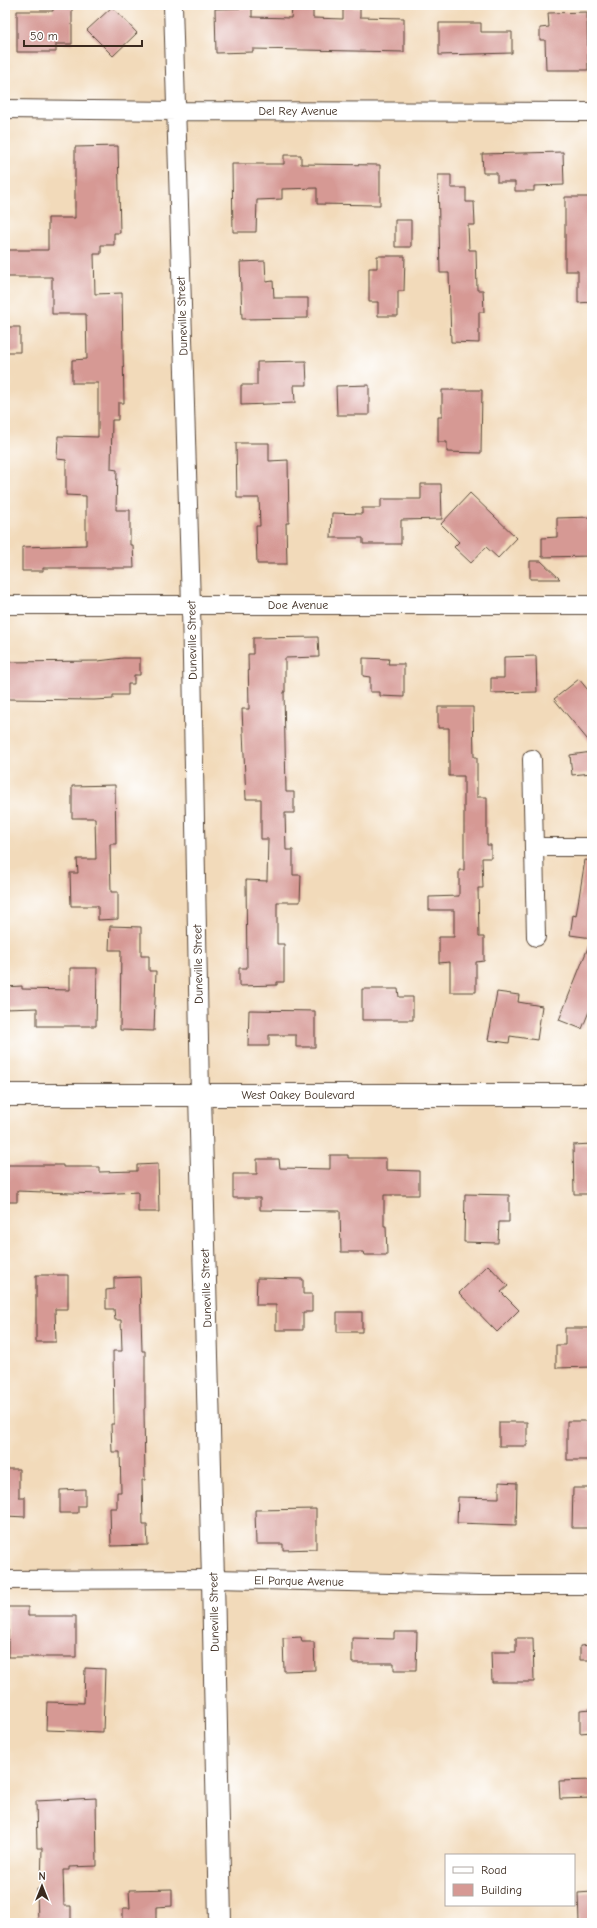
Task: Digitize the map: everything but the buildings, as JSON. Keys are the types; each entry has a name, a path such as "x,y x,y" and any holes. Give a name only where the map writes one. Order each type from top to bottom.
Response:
{"street":[{"name":"Duneville Street","path":"173,5 191,605 200,1095 214,1579 220,1923"},
{"name":"Del Rey Avenue","path":"5,109 592,112"},
{"name":"Doe Avenue","path":"5,605 592,605"},
{"path":"532,759 536,937"},
{"path":"534,847 592,847"},
{"name":"West Oakey Boulevard","path":"5,1095 592,1095"},
{"name":"El Parque Avenue","path":"5,1580 214,1579 479,1585 592,1585"}]}
